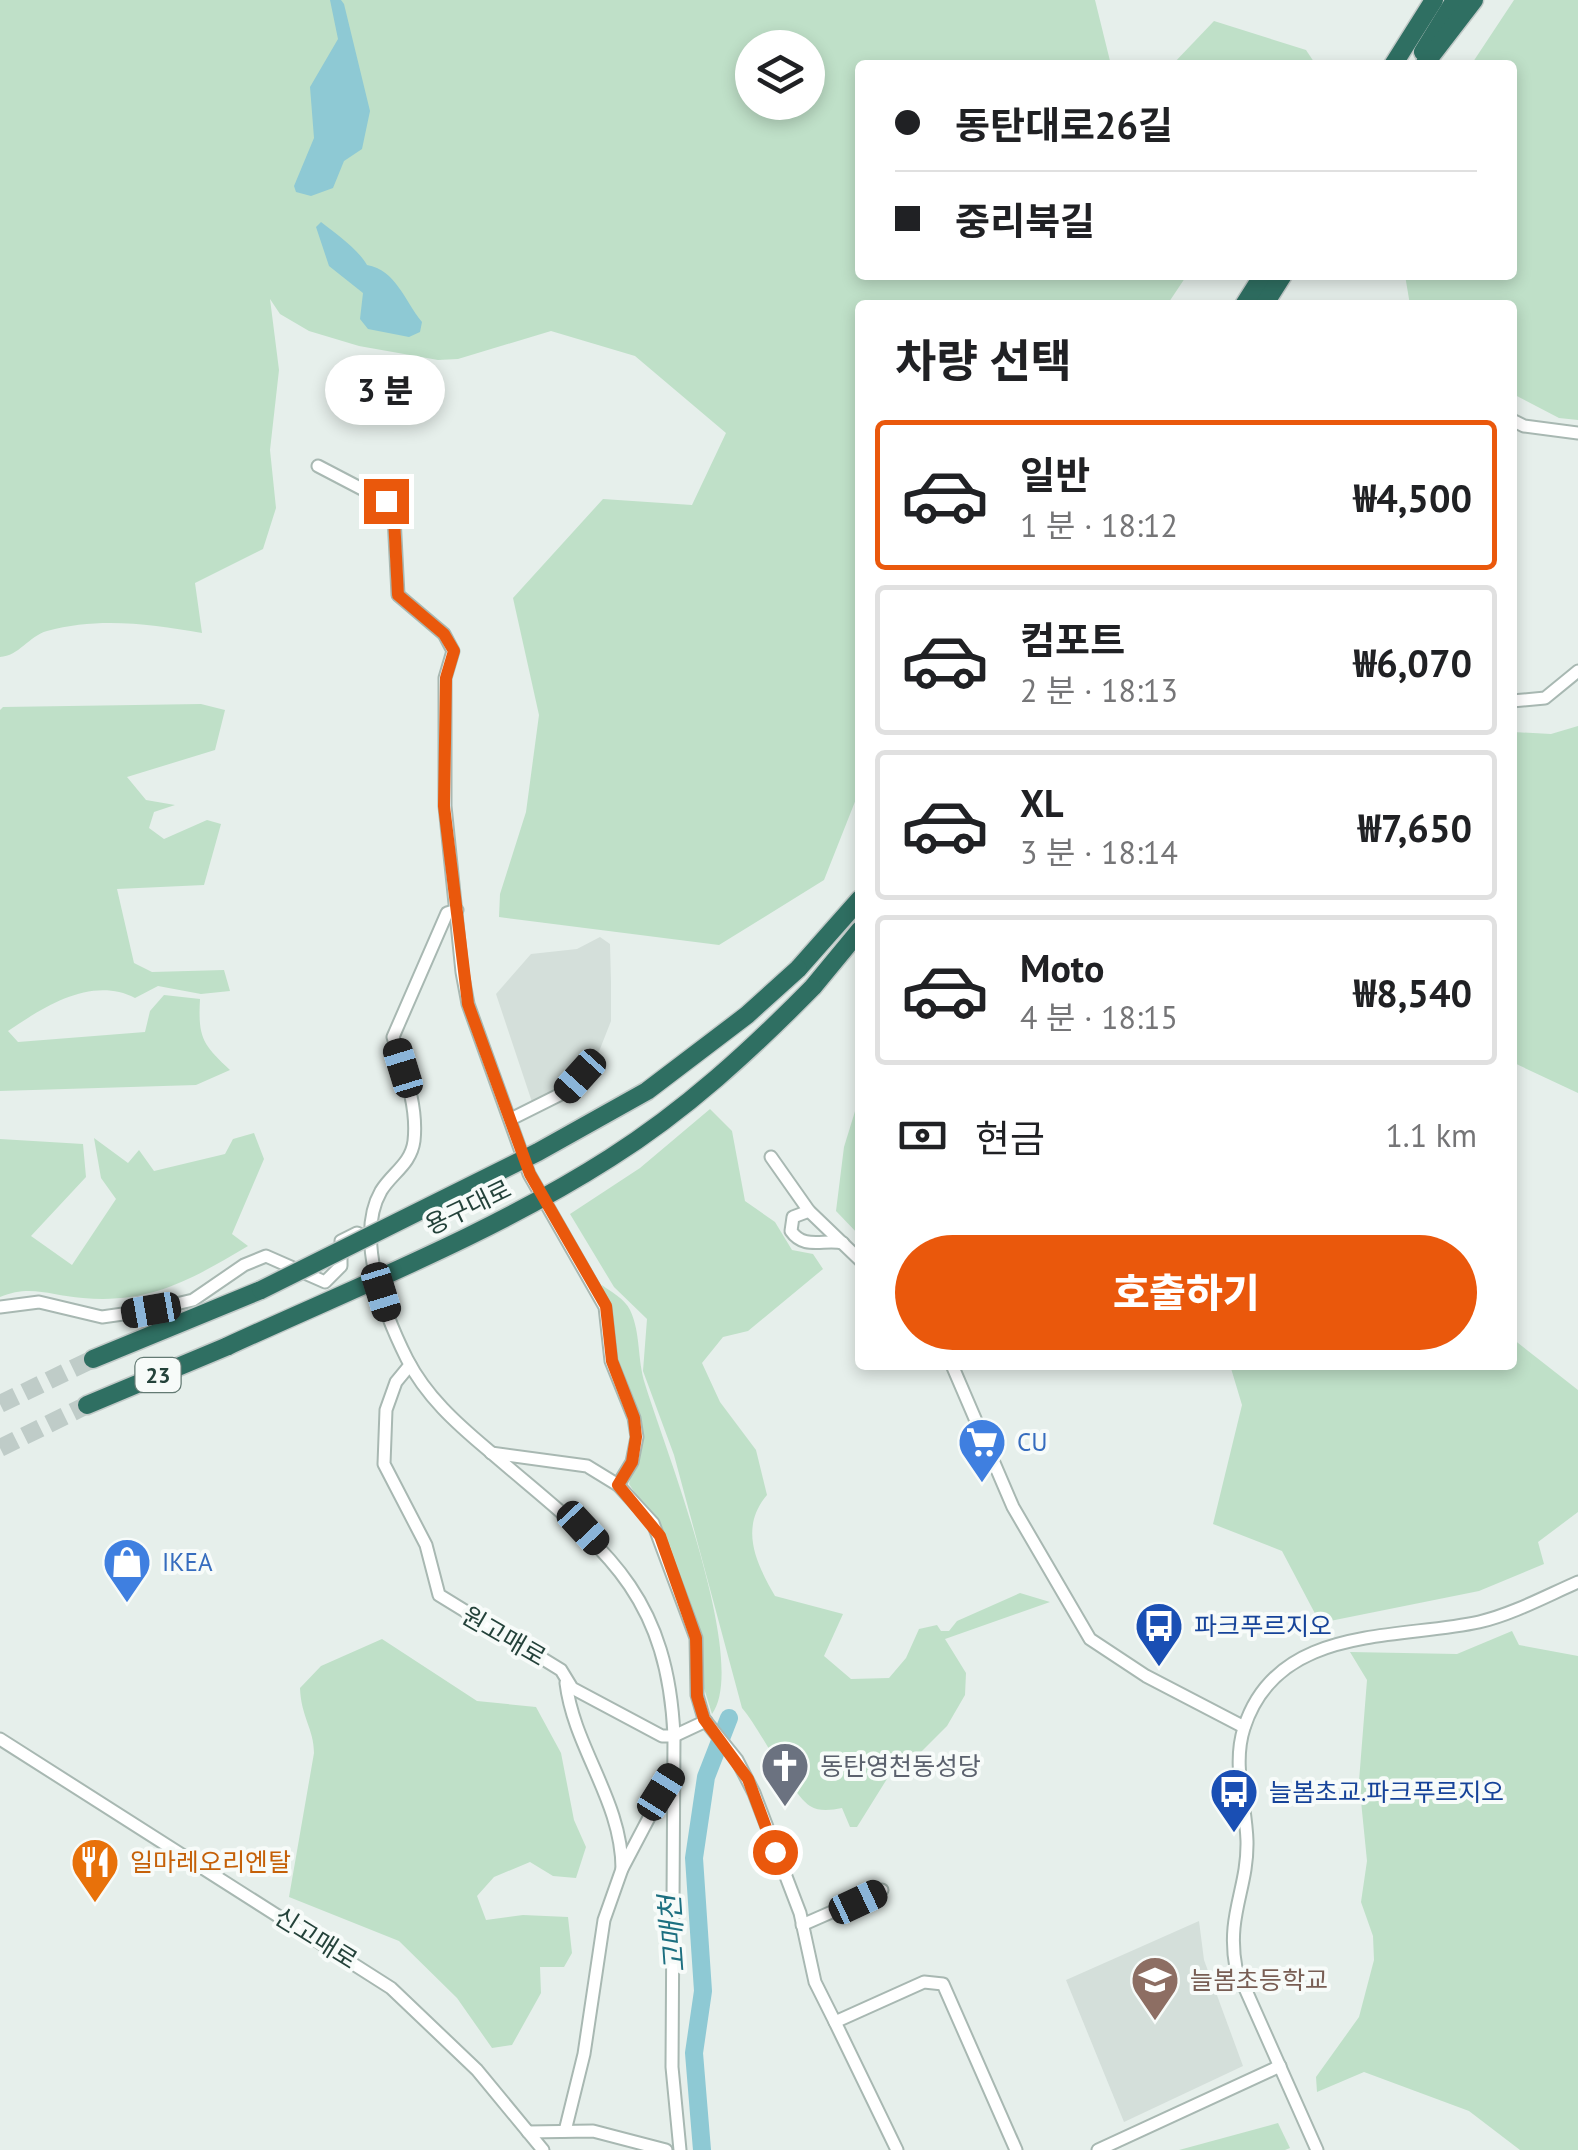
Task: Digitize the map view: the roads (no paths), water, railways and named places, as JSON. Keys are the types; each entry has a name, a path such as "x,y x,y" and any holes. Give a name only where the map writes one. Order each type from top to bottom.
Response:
{"highway":[{"path":"1396,60 1434,0"},
{"path":"1418,60 1455,0"},
{"path":"1428,60 1474,0"},
{"name":"용구대로","path":"92,1359 261,1290 538,1152 647,1090 747,1015 798,969 855,905"},
{"name":"용구대로","path":"87,1405 228,1346 453,1242 600,1165 722,1075 813,987 855,936"}],"street":[{"path":"1517,422 1578,433"},
{"path":"318,466 386,501 394,518 398,595 444,634 454,651 446,678 444,806 468,1004 549,1214 606,1306 612,1361 634,1418 636,1437 632,1462 618,1485"},
{"path":"1517,701 1545,698 1578,671"},
{"path":"458,910 447,913 393,1037 412,1098 414,1139 408,1159 382,1190 371,1239 388,1316 410,1364 447,1415 583,1528 621,1570 645,1605 666,1661 676,1768 672,2067 680,2150"},
{"path":"511,1120 565,1092 580,1076"},
{"path":"771,1156 810,1211 855,1255"},
{"path":"810,1211 793,1217 791,1231 797,1240 809,1244 824,1240 843,1243"},
{"path":"0,1307 39,1302 102,1317 164,1308 198,1297 244,1265 266,1256 325,1282 341,1266 341,1241 357,1233 371,1239"},
{"name":"원고매로","path":"410,1364 396,1382 386,1410 384,1464 426,1545 432,1581 449,1604 547,1660 561,1670 566,1682 662,1736 674,1736"},
{"path":"954,1370 1014,1507 1090,1639 1146,1676 1244,1727"},
{"path":"491,1453 587,1466 618,1485 660,1536 696,1638 697,1696 708,1723 732,1753 754,1793 802,1925 815,1982 896,2150"},
{"path":"1317,2150 1236,1968 1231,1938 1247,1851 1240,1770 1244,1727 1279,1678 1324,1647 1350,1638 1484,1621 1578,1582"},
{"path":"566,1682 572,1710 612,1806 622,1870"},
{"path":"674,1736 708,1723"},
{"name":"신고매로","path":"0,1739 391,1988 477,2070 543,2150"},
{"path":"565,2131 584,2054 604,1920 622,1870 676,1768"},
{"path":"802,1925 882,1890"},
{"path":"834,2022 924,1982 943,1984 1016,2150"},
{"path":"1098,2150 1280,2066"},
{"path":"528,2132 623,2135 666,2150"}],"water":[{"path":"330,0 341,0 344,4 370,111 362,149 344,161 333,188 311,196 296,192 294,186 314,138 310,87 338,39"},
{"path":"321,222 367,265 392,279 422,322 420,332 409,337 368,329 360,319 363,293 329,266 316,227"}],"waterway":[{"name":"고매천","path":"702,2150 694,2053 703,1991 694,1858 706,1777 729,1718"}],"tunnel":[{"path":"0,1404 93,1359"},
{"path":"0,1448 87,1405"}],"place":[{"name":"CU","path":"982,1484"},
{"name":"IKEA","path":"127,1604"},
{"name":"파크푸르지오","path":"1159,1668"},
{"name":"동탄영천동성당","path":"785,1808"},
{"name":"늘봄초교.파크푸르지오","path":"1234,1834"},
{"name":"일마레오리엔탈","path":"95,1904"},
{"name":"늘봄초등학교","path":"1155,2022"}]}
